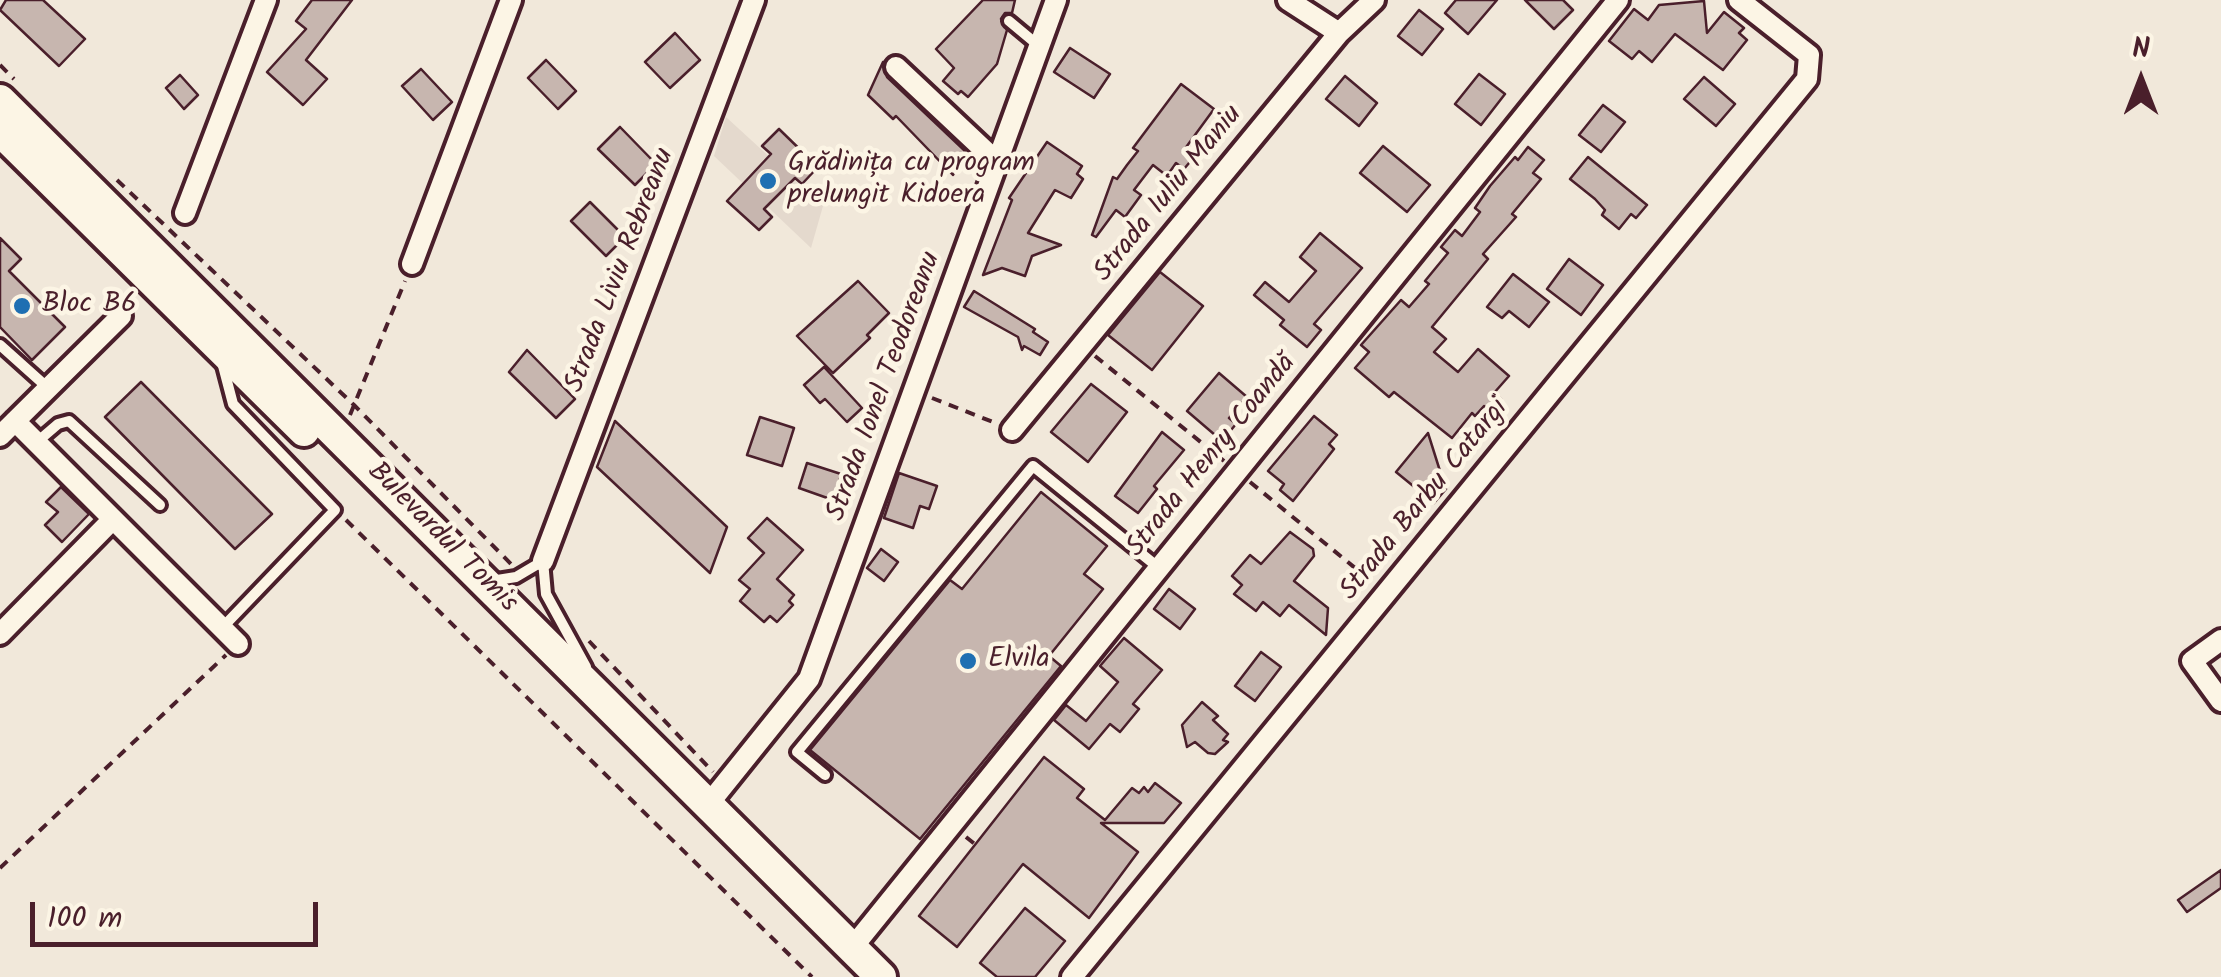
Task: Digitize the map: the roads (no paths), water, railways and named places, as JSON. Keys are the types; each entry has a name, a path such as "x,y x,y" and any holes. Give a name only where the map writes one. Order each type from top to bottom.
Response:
{"main road":[{"name":"Bulevardul Tomis","path":"12,94 341,438 609,708 716,795 852,962"},
{"name":"Bulevardul Tomis","path":"0,131 852,962 882,977"}],"street":[{"path":"185,213 266,0"},
{"path":"412,264 511,0"},
{"name":"Strada Liviu Rebreanu","path":"543,562 754,0"},
{"name":"Strada Ionel Teodoreanu","path":"716,795 809,679 1056,0"},
{"path":"1288,0 1312,7 1339,33"},
{"name":"Strada Iuliu Maniu","path":"1012,430 1339,33 1374,0"},
{"name":"Strada Henry Coandă","path":"852,962 1158,568 1618,0"},
{"name":"Strada Barbu Catargi","path":"1072,977 1807,79 1809,55 1739,0"},
{"path":"896,67 997,162"},
{"path":"121,316 7,429 37,443 238,644"},
{"path":"0,634 113,520"},
{"path":"2221,640 2192,662 2221,701"}],"lane":[{"path":"1009,21 1039,46"},
{"path":"0,345 48,388"},
{"path":"218,346 232,404 335,510 222,628"},
{"path":"37,443 58,424 69,421 160,505"},
{"path":"825,774 798,752 1034,466 1158,568"},
{"path":"484,582 521,574 543,562 546,594 609,708"}],"place":[{"name":"Grădinița cu program prelungit Kidoera","path":"768,181"},
{"name":"Bloc B6","path":"22,306"},
{"name":"Elvila","path":"968,661"}]}
